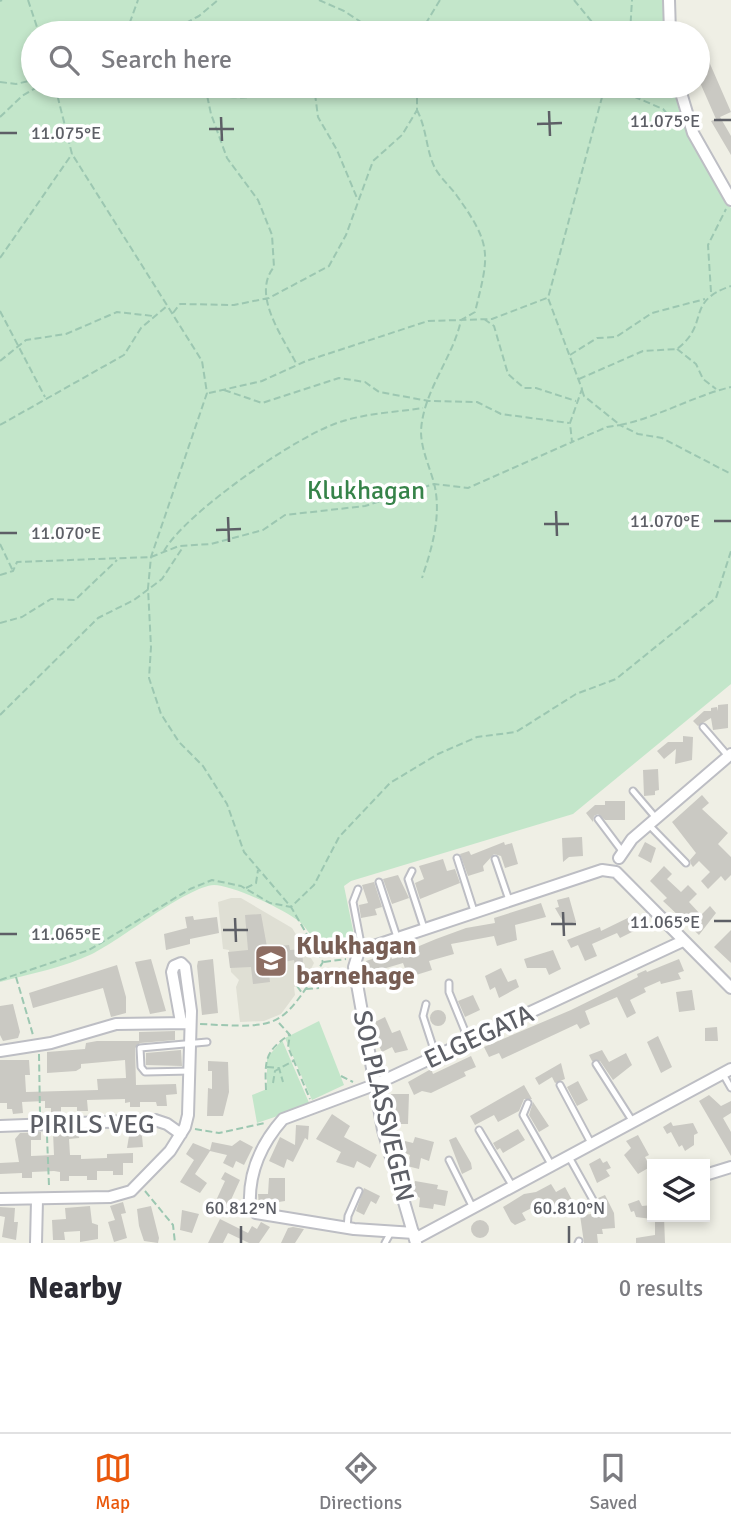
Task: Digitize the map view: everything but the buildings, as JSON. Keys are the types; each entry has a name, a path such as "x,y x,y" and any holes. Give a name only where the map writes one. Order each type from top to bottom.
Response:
{"street":[{"path":"669,0 670,21"},
{"path":"683,98 689,120 714,174 731,202"},
{"path":"620,854 652,821 730,755"},
{"path":"355,959 362,949 474,911 592,872 616,872 731,988"},
{"name":"ELGEGATA","path":"283,1119 374,1085 683,941"},
{"name":"SOLPLASSVEGEN","path":"283,1119 262,1146 251,1176 250,1207 256,1213 347,1228 388,1238 415,1238 383,1130 352,981 355,959"},
{"path":"0,1051 37,1046 116,1024 186,1023 191,1071 191,1100 183,1131 140,1185 110,1197 0,1199"},
{"path":"415,1238 727,1072"},
{"name":"PIRILS VEG","path":"0,1126 155,1121 183,1131"},
{"path":"710,1173 731,1167"},
{"path":"36,1243 37,1200"}],"lane":[{"path":"703,727 730,755"},
{"path":"633,791 652,821 685,863"},
{"path":"598,819 620,854"},
{"path":"457,858 474,911"},
{"path":"495,859 509,900"},
{"path":"412,871 408,879 424,928"},
{"path":"379,882 397,937 407,950"},
{"path":"358,889 352,902 362,949"},
{"path":"449,982 449,992 469,1041"},
{"path":"426,1004 423,1016 436,1056"},
{"path":"191,1071 145,1072 141,1067 140,1050 144,1045 207,1042"},
{"path":"596,1064 632,1122"},
{"path":"727,1072 731,1088"},
{"path":"560,1085 592,1145"},
{"path":"528,1103 523,1115 552,1166"},
{"path":"480,1130 513,1187"},
{"path":"569,1157 598,1209"},
{"path":"449,1160 474,1208"},
{"path":"347,1228 348,1216 359,1191"}],"path":[{"path":"28,0 35,21"},
{"path":"130,21 138,0"},
{"path":"190,21 218,0"},
{"path":"319,0 359,21"},
{"path":"427,21 440,0"},
{"path":"574,0 591,21"},
{"path":"631,21 632,0"},
{"path":"0,82 21,83"},
{"path":"0,117 21,97"},
{"path":"58,98 72,154 202,361 206,393 151,556 148,588 151,647 149,678 161,714 179,742 203,766 227,804 244,852 291,907 323,962"},
{"path":"209,98 211,114 227,158 258,200 272,235 274,267 265,277 265,299 297,365"},
{"path":"316,98 318,117 337,150 357,199"},
{"path":"417,98 417,110 426,127 434,166 458,198 485,244 488,262 475,312 461,320 424,408 421,433 426,464 434,484 436,530 422,578"},
{"path":"602,98 548,298 584,396 620,425 638,434 662,438 731,474"},
{"path":"637,98 663,109 675,123 689,120"},
{"path":"172,313 180,304 234,306 265,299 329,266 346,235 373,161 402,135 417,110"},
{"path":"0,258 72,154"},
{"path":"711,293 708,245 726,206 731,202"},
{"path":"578,380 643,351 677,349 686,342 698,324 698,316 711,293 731,286"},
{"path":"206,393 262,381 297,365 428,321 483,319 519,311 548,298"},
{"path":"569,356 597,338 616,337 652,313 706,299"},
{"path":"0,425 124,355 131,339 168,305"},
{"path":"0,311 46,398"},
{"path":"0,361 26,340 66,334 117,312 154,316"},
{"path":"483,319 494,326 508,373 524,388 536,388 578,401"},
{"path":"677,349 696,364 703,379 717,390"},
{"path":"224,390 262,402 339,378 365,382 379,392 429,401 477,402 501,414 570,423"},
{"path":"0,575 13,570 18,562 119,559 151,556 184,545 211,544 263,530 285,515 365,506 434,484 468,488 607,427 643,420 717,390 731,387"},
{"path":"572,442 570,423 582,389"},
{"path":"163,552 172,536 192,521 213,498 321,430 342,421 424,408"},
{"path":"0,544 13,570"},
{"path":"0,715 98,618 134,600 162,579 184,545"},
{"path":"291,907 314,885 339,837 390,783 438,754 477,737 516,733 576,694 616,679 716,598 731,551"},
{"path":"0,623 22,617 51,599 75,600 119,559"},
{"path":"246,888 256,883 258,869"},
{"path":"0,980 89,950 190,889 212,880 246,888 270,903 291,907"},
{"path":"323,962 355,959"},
{"path":"186,1023 249,1026 278,1022 290,1012 323,962"},
{"path":"16,976 37,1046 43,1124 47,1128 50,1200"},
{"path":"297,986 302,994"},
{"path":"306,989 319,988"},
{"path":"278,1022 290,1035"},
{"path":"290,1035 288,1047 314,1108"},
{"path":"266,1090 266,1058 273,1046 290,1035"},
{"path":"265,1067 278,1068 293,1061"},
{"path":"278,1068 283,1082"},
{"path":"273,1083 278,1068"},
{"path":"183,1131 219,1133 283,1119"},
{"path":"140,1185 173,1224 175,1243"}],"shaded area":[{"name":"Klukhagan barnehage","path":"241,898 292,928 314,963 301,989 300,985 294,987 295,995 281,1014 264,1021 240,1022 236,987 239,980 231,972 229,950 223,949 218,902"}],"green space":[{"name":"Klukhagan","path":"0,0 663,0 664,21 21,21 21,98 678,98 697,150 731,208 731,684 573,814 351,881 344,886 355,940 326,951 302,924 285,912 246,894 214,885 188,894 82,959 0,982"},
{"path":"319,1021 344,1085 312,1100 285,1038"},
{"path":"282,1040 310,1105 257,1123 252,1095 267,1089 267,1058"}],"place":[{"name":"Klukhagan barnehage","path":"271,961"}]}
